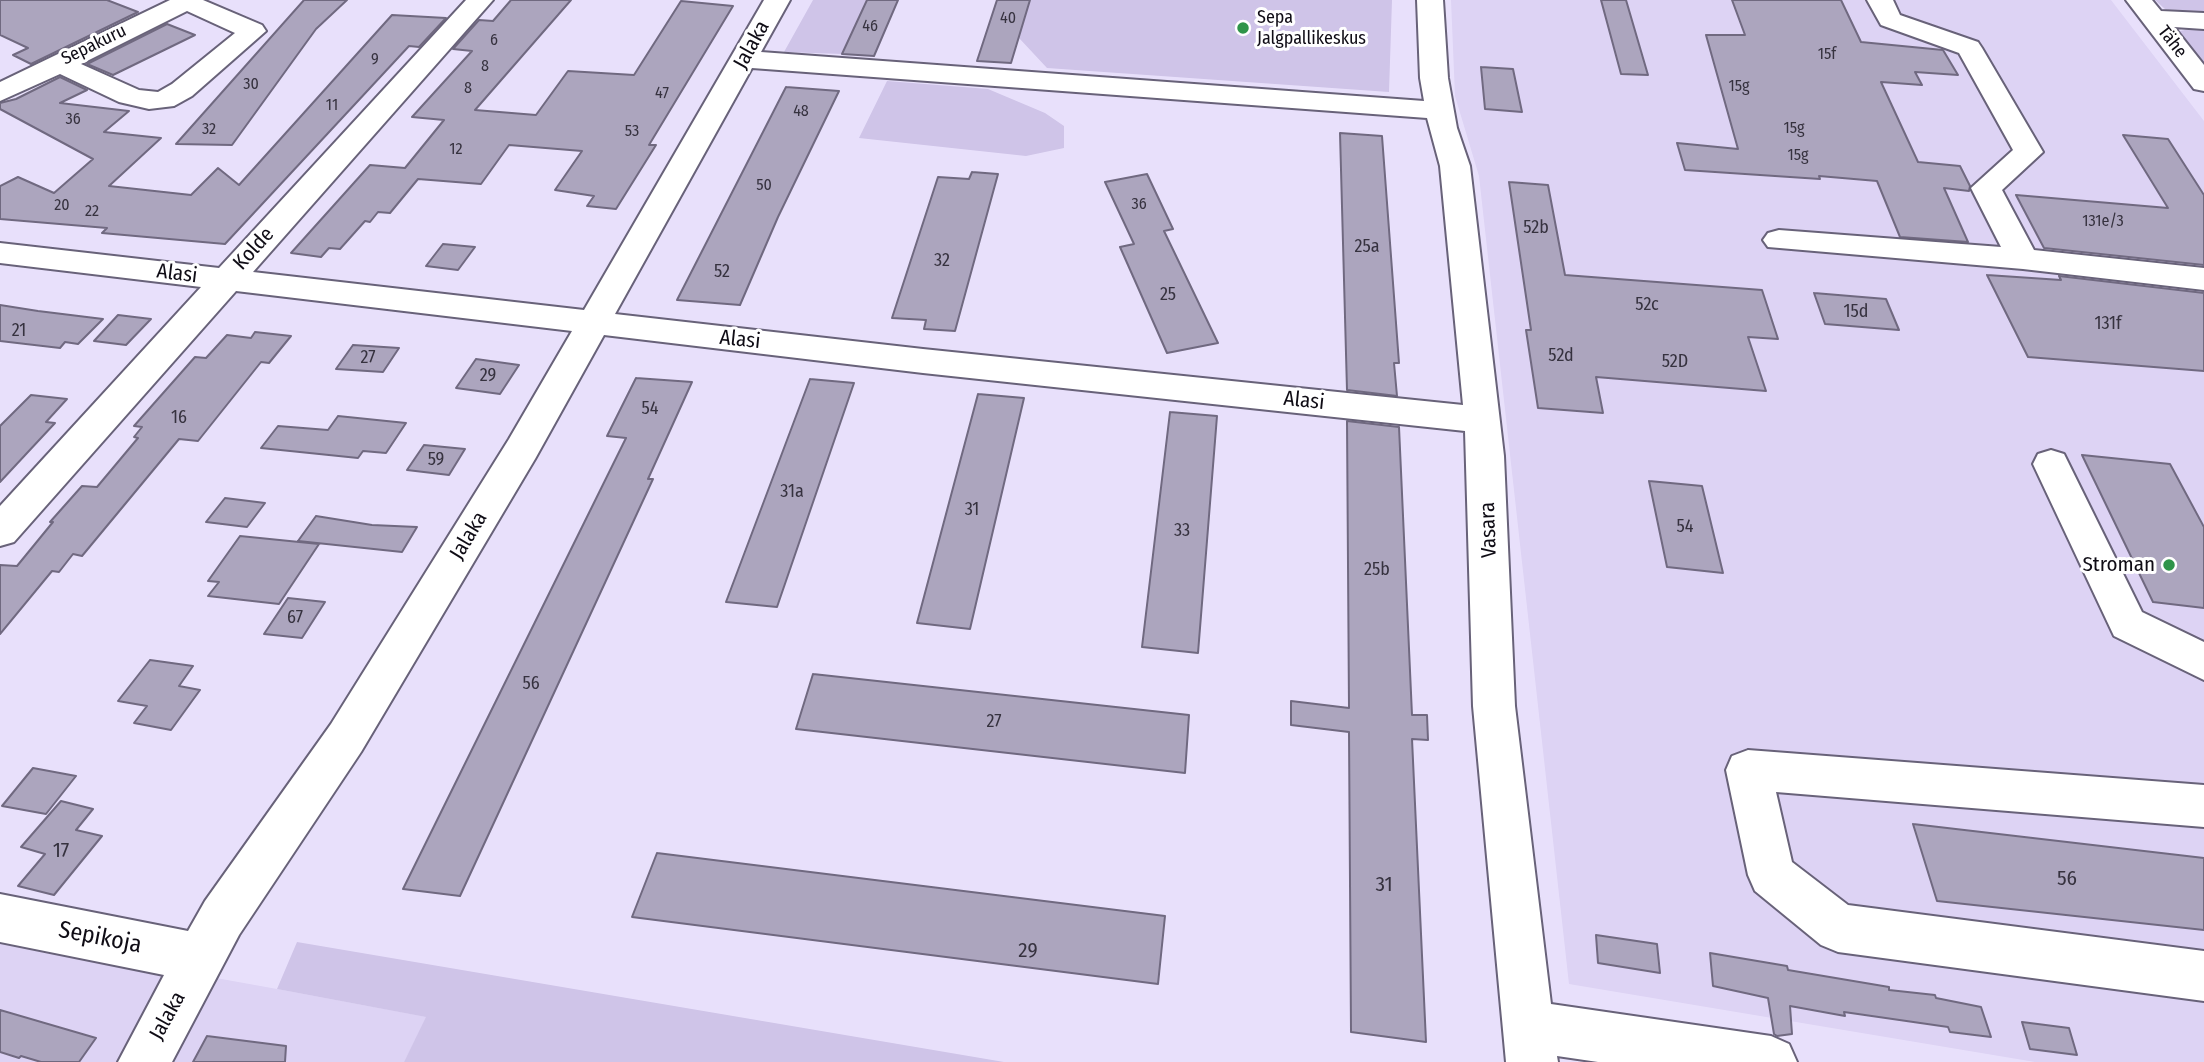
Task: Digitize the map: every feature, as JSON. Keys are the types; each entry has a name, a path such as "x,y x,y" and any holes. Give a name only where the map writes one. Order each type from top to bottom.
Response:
{"street":[{"name":"Kolde","path":"0,531 480,0"},
{"name":"Jalaka","path":"144,1062 222,918 353,726 516,458 777,0"},
{"name":"Vasara","path":"1430,0 1434,78 1439,110 1455,166 1486,456 1494,706 1530,1044"},
{"path":"1880,0 1890,20 1969,48 2028,152 1986,188 2023,259"},
{"path":"58,63 129,96 149,101 164,100 182,90 253,31 188,1"},
{"name":"Sepakuru","path":"0,93 188,1"},
{"path":"2146,9 2204,21"},
{"name":"Tähe","path":"2146,9 2202,79"},
{"path":"744,60 1439,110"},
{"path":"1779,240 2023,259 2204,279"},
{"name":"Alasi","path":"0,253 923,361 1482,420"},
{"path":"2051,464 2128,624 2204,662"},
{"path":"2204,806 1748,770 1772,875 1838,928 2204,976"},
{"name":"Sepikoja","path":"0,918 201,958"},
{"path":"1530,1044 1770,1062"}],"shaded area":[{"path":"813,0 867,0 842,54 784,52"},
{"name":"Sepa Jalgpallikeskus","path":"1030,0 1392,0 1389,92 1047,68 1019,38"},
{"path":"1451,0 2111,0 2204,121 2204,1062 2035,1062 1569,984 1479,176 1455,96"},
{"path":"2155,0 2204,0 2204,16 2165,9"},
{"path":"2204,26 2204,64 2180,35 2180,31"},
{"path":"887,81 988,89 1045,113 1064,126 1064,148 1026,156 859,138"},
{"path":"0,939 427,1017 404,1062 0,1062"},
{"path":"297,942 1004,1062 404,1062 426,1017 277,989"}],"building":[{"path":"0,0 107,0 138,12 31,64 13,55 28,48 0,35"},
{"path":"304,0 347,0 316,29 232,145 176,144"},
{"path":"511,0 571,0 475,110 536,115 568,71 634,75 681,1 733,6 649,145 656,145 616,209 587,206 594,196 555,190 582,151 509,145 481,184 418,179 390,213 378,212 370,222 365,221 340,249 329,248 321,257 291,253 370,165 405,168 444,120 412,117 472,51 453,49 479,20 493,21"},
{"path":"867,0 898,0 874,56 842,54"},
{"path":"997,0 1030,0 1011,63 977,61"},
{"path":"1601,0 1626,0 1648,75 1621,74"},
{"path":"1732,0 1841,0 1861,42 1943,50 1958,75 1915,72 1922,85 1881,82 1918,162 1960,166 1970,186 1969,191 1944,188 1968,242 1900,237 1877,181 1685,170 1677,143 1738,149 1706,35 1745,35"},
{"path":"392,15 446,18 419,47 409,46 225,244 102,233 107,228 0,219 0,186 18,177 54,193 93,159 0,109 0,103 16,99 60,77 87,90 60,103 129,111 104,132 161,138 109,186 191,195 218,168 239,185"},
{"path":"167,24 195,35 113,75 87,64"},
{"path":"1481,67 1513,69 1522,112 1485,109"},
{"path":"786,87 839,91 778,217 740,305 677,300"},
{"path":"1340,133 1382,136 1399,363 1394,363 1397,396 1347,390"},
{"path":"2123,135 2168,139 2204,195 2204,265 2044,248 2016,195 2168,208"},
{"path":"972,172 998,174 955,331 924,329 926,320 892,318 938,177 969,179"},
{"path":"1147,174 1173,229 1164,231 1218,343 1167,353 1120,247 1134,244 1105,182"},
{"path":"1509,182 1548,185 1565,275 1762,290 1778,339 1748,337 1766,391 1596,377 1603,413 1538,408 1526,330 1531,330"},
{"path":"443,244 475,247 458,270 426,266"},
{"path":"1987,275 2061,280 2059,276 2204,293 2204,371 2028,357"},
{"path":"1814,293 1886,299 1899,330 1825,324"},
{"path":"0,305 103,319 78,344 65,342 60,348 0,341"},
{"path":"118,315 151,319 126,345 94,341"},
{"path":"255,332 291,336 269,363 261,362 198,441 179,439 82,556 73,554 59,572 52,571 0,634 0,565 17,566 53,522 50,522 82,486 97,487 138,438 134,437 142,427 134,426 195,357 206,358 227,335 251,338"},
{"path":"353,345 399,348 383,372 336,369"},
{"path":"476,359 519,365 500,394 456,388"},
{"path":"636,378 692,382 648,479 653,479 460,896 403,889 626,438 607,436"},
{"path":"810,379 854,383 777,607 726,602"},
{"path":"978,394 1024,398 970,629 917,623"},
{"path":"31,395 67,399 46,422 55,423 0,482 0,426"},
{"path":"1170,412 1217,416 1198,653 1142,647"},
{"path":"338,416 406,423 386,453 363,451 358,458 261,448 278,426 328,430"},
{"path":"1347,421 1399,427 1412,715 1427,715 1428,740 1412,739 1426,1042 1351,1032 1349,732 1291,725 1291,701 1349,708"},
{"path":"424,445 465,449 449,475 407,470"},
{"name":"Stroman","path":"2082,455 2170,464 2204,527 2204,608 2153,602"},
{"path":"1649,481 1702,486 1723,573 1667,567"},
{"path":"225,498 265,503 247,527 206,522"},
{"path":"316,516 372,525 417,527 402,552 298,541"},
{"path":"240,536 319,544 279,604 208,596 219,582 208,581"},
{"path":"288,598 325,602 302,638 264,634"},
{"path":"150,660 193,666 179,686 200,690 171,730 134,723 147,706 118,701"},
{"path":"813,674 1189,715 1185,773 796,729"},
{"path":"33,768 76,776 46,814 2,806"},
{"path":"61,801 93,809 76,830 102,836 54,895 18,886 45,854 21,847"},
{"path":"1913,824 2204,858 2204,930 1937,901"},
{"path":"657,853 1165,916 1158,984 632,917"},
{"path":"1596,935 1657,944 1660,973 1598,963"},
{"path":"1710,953 1787,966 1788,970 1889,987 1889,990 1935,995 1936,998 1981,1007 1991,1037 1950,1032 1948,1027 1844,1012 1845,1016 1790,1006 1792,1034 1777,1036 1774,1034 1768,998 1713,986"},
{"path":"0,1010 96,1038 79,1062 41,1062 21,1056 19,1058 0,1052"},
{"path":"2022,1022 2069,1028 2077,1055 2030,1049"},
{"path":"207,1036 286,1046 285,1062 193,1062"}],"place":[{"name":"Sepa Jalgpallikeskus","path":"1243,28"},
{"name":"Stroman","path":"2169,565"}]}
